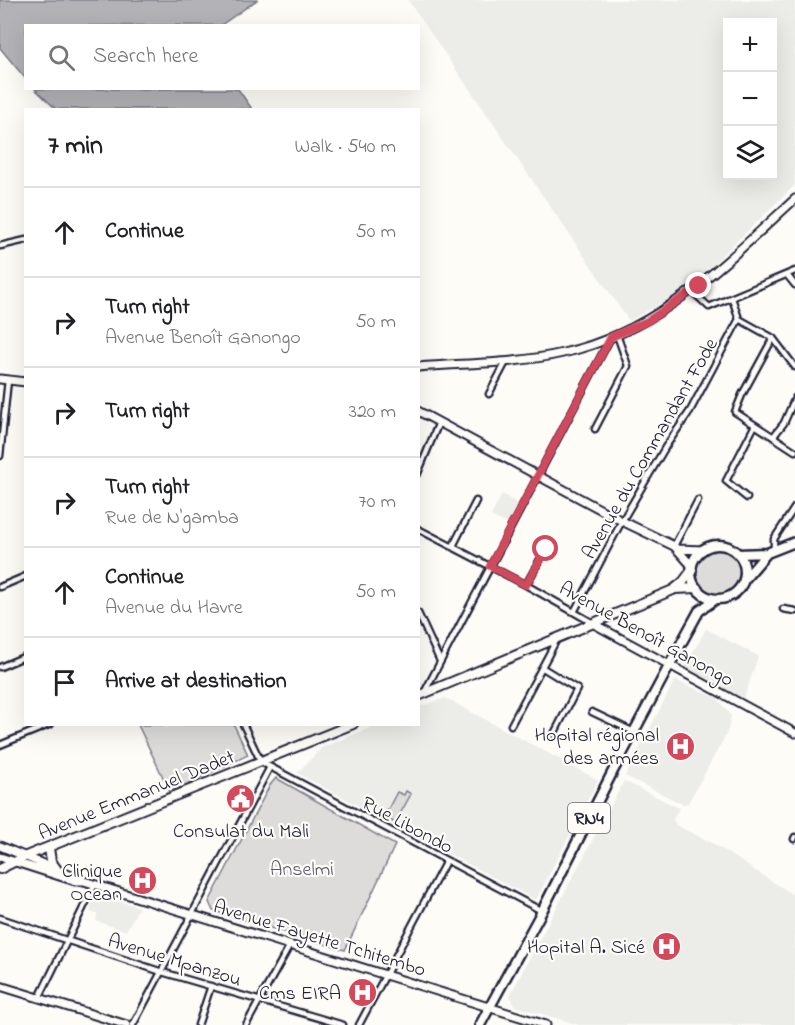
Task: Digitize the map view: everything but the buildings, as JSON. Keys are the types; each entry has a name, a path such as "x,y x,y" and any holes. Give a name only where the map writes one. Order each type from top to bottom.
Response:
{"highway":[{"name":"RN4","path":"703,550 721,545 738,554 771,551 795,542"},
{"path":"692,568 703,550"},
{"name":"RN4","path":"480,1025 699,611 716,599 734,594 771,551"},
{"path":"738,554 743,561 744,580"},
{"name":"RN4","path":"692,568 694,582 698,589 699,611"},
{"path":"698,589 716,599"}],"main road":[{"path":"421,695 673,590 683,582 692,568"},
{"path":"673,590 698,589"},
{"name":"Avenue Emmanuel Dadet","path":"0,868 348,726"},
{"path":"49,848 51,861 56,868"}],"street":[{"path":"420,367 506,362 565,353 648,321 692,291 795,199"},
{"path":"0,246 24,240"},
{"path":"692,291 709,308 795,272"},
{"path":"787,275 795,285"},
{"path":"732,298 739,319 772,338 795,367"},
{"name":"Avenue du Commandant Fode","path":"574,612 622,521 666,446 690,411 739,319"},
{"path":"595,429 628,366 614,336"},
{"path":"421,695 614,336"},
{"path":"772,338 735,410 737,415 795,452"},
{"path":"489,394 506,362"},
{"path":"0,379 24,382"},
{"path":"0,456 8,380"},
{"path":"773,437 784,423 795,398"},
{"path":"420,412 676,548 703,550"},
{"path":"420,468 439,422"},
{"path":"747,498 726,481 754,425"},
{"path":"676,548 698,500"},
{"path":"453,546 477,501"},
{"path":"771,551 774,539 795,507"},
{"name":"Avenue Benoît Ganongo","path":"420,530 526,585 668,666 795,733"},
{"path":"676,548 692,568"},
{"path":"526,585 546,549"},
{"path":"0,587 24,577"},
{"path":"783,609 795,611"},
{"path":"420,617 440,661"},
{"path":"511,725 557,639"},
{"path":"0,667 24,657"},
{"path":"543,668 577,689 554,734"},
{"path":"592,712 634,732"},
{"path":"0,746 46,726"},
{"path":"244,726 261,762"},
{"name":"Rue Libondo","path":"261,762 542,911"},
{"path":"133,1025 270,766"},
{"name":"Avenue Fayette Tchitembo","path":"0,846 84,881 546,1025"},
{"name":"Avenue Fayette Tchitembo","path":"0,857 75,881 84,881"},
{"path":"359,1025 446,861"},
{"path":"39,998 95,884"},
{"name":"Avenue Mpanzou","path":"0,918 162,972 343,1025"},
{"path":"246,1025 290,945"},
{"path":"0,986 127,1025"},
{"path":"198,1025 211,986"}],"shaded area":[{"path":"0,0 257,0 222,24 24,24 24,77 0,48"},
{"path":"408,0 795,0 795,185 710,267 674,296 629,321"},
{"path":"36,90 239,90 251,108 55,108"},
{"path":"502,494 519,505 509,525 491,516"},
{"path":"706,629 758,656 744,698 683,670"},
{"name":"Hopital régional des armées","path":"675,680 717,698 731,716 727,733 688,803 683,804 625,776"},
{"path":"445,698 598,780 536,900 297,773 322,748 375,726 420,726 420,707"},
{"name":"Hopital A. Sicé","path":"624,781 679,808 673,819 676,825 712,843 795,896 795,1025 579,1025 515,1006 510,995"},
{"path":"97,894 139,907 126,931 96,921 97,914 90,912 94,896"}],"green space":[{"path":"719,547 736,554 743,571 736,588 719,595 702,588 695,571 702,554"},
{"path":"138,726 234,726 248,755 170,792"},
{"name":"Anselmi","path":"276,778 395,845 345,950 213,911 209,902 270,785"},
{"path":"406,791 411,794 395,823 384,817 397,792 404,795"}],"place":[{"name":"Hopital régional des armées","path":"680,746"},
{"name":"Consulat du Mali","path":"241,799"},
{"name":"Clinique Ocean","path":"143,881"},
{"name":"Hopital A. Sicé","path":"666,946"},
{"name":"Cms EIRA","path":"362,992"}],"route":[{"path":"546,549 526,585 490,566 611,337 648,321 699,286"}]}
